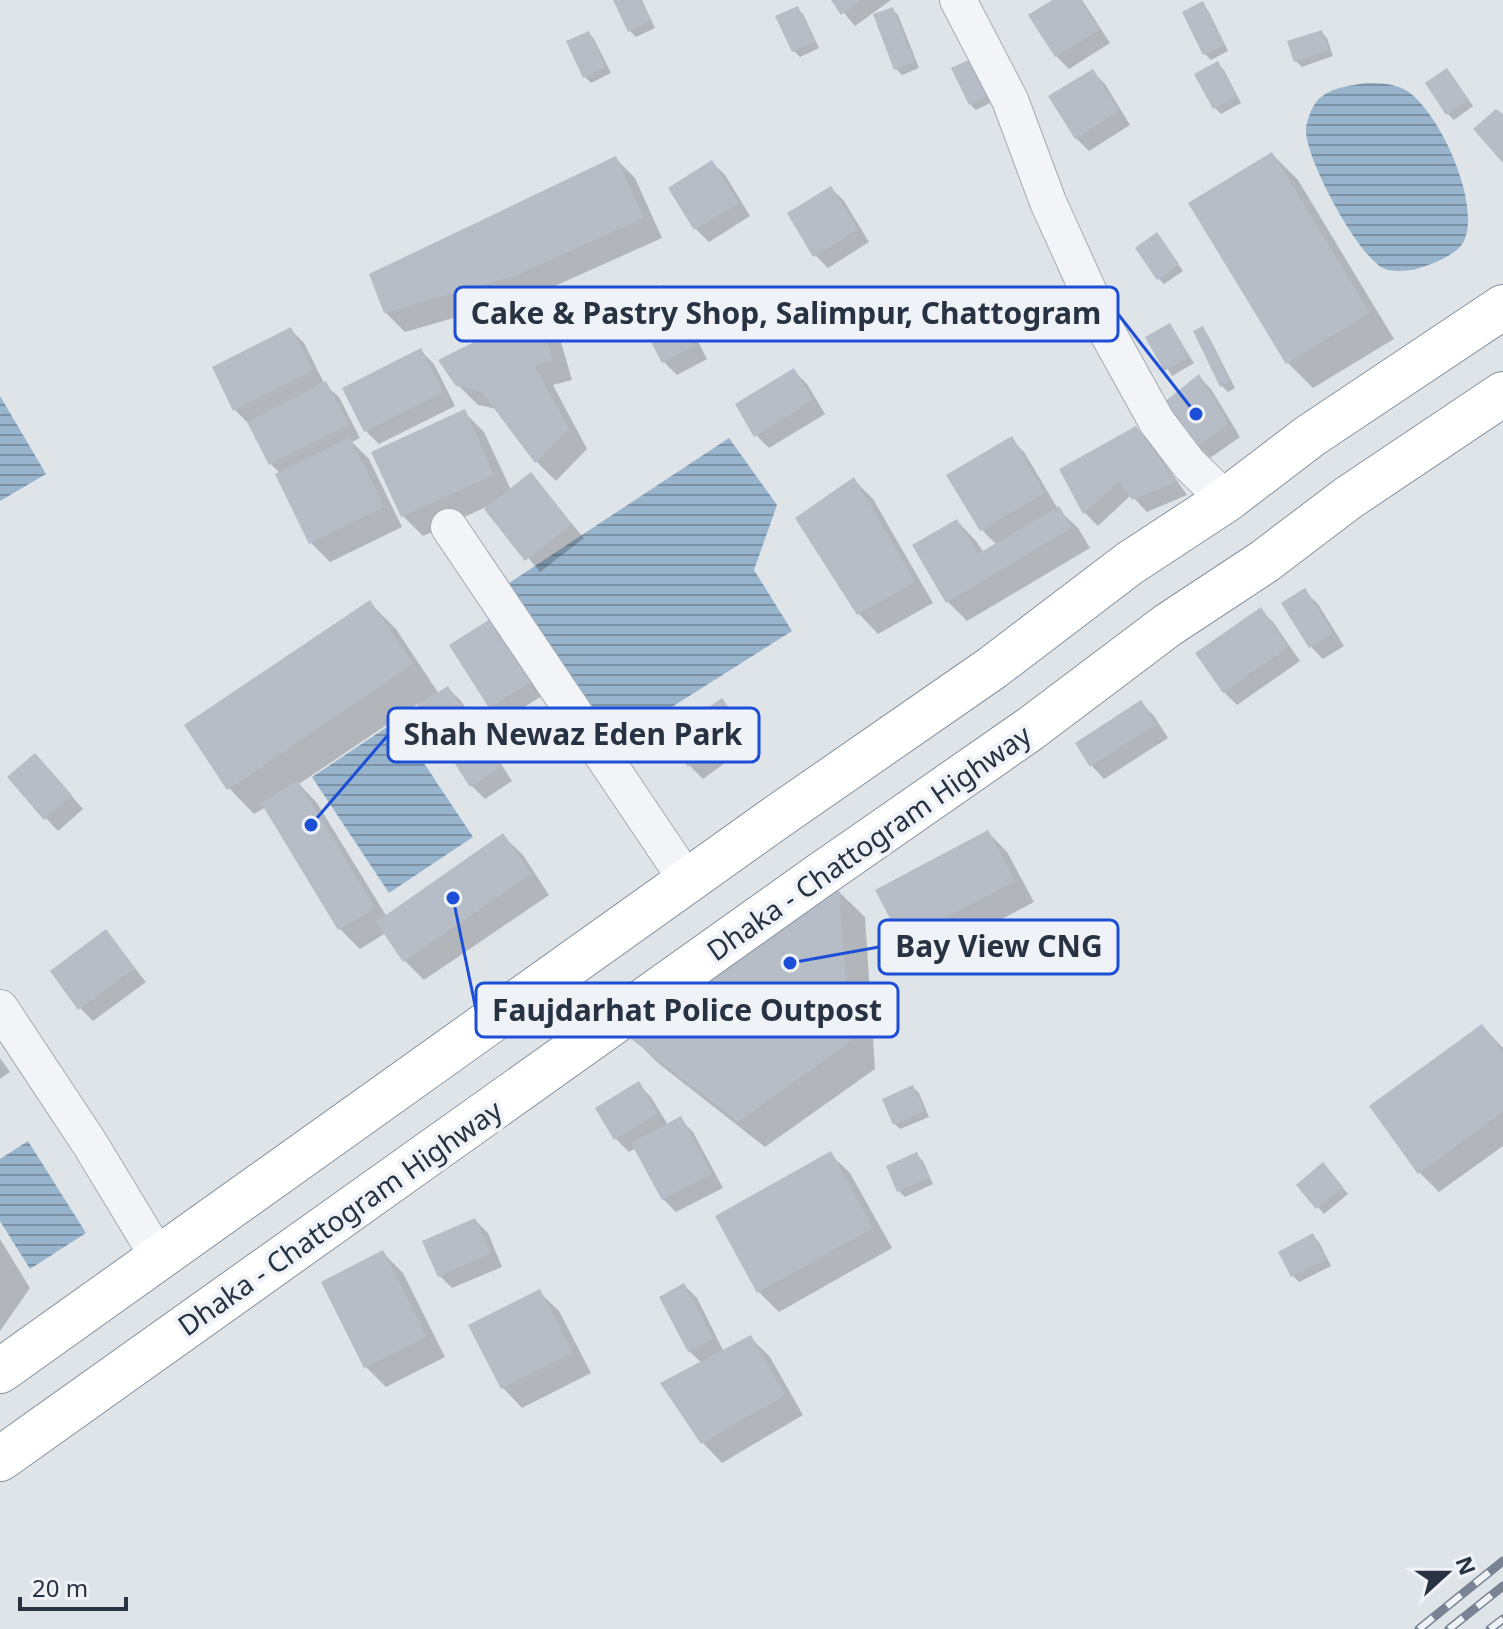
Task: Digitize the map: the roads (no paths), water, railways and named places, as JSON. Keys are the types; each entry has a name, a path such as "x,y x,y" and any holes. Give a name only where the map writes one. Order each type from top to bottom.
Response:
{"highway":[{"path":"0,1371 777,817 992,668 1130,563 1226,500 1310,436 1503,307"},
{"name":"Dhaka - Chattogram Highway","path":"0,1459 1030,729 1168,625 1503,394"}],"street":[{"path":"958,0 1010,100 1048,202 1106,330 1157,422 1189,464 1226,500"},
{"path":"449,527 688,882"},
{"path":"0,1008 90,1144 159,1258"}],"water":[{"path":"1366,83 1397,86 1420,102 1444,139 1463,185 1468,227 1463,243 1448,256 1416,269 1392,271 1374,261 1335,206 1308,144 1307,125 1317,101 1336,89"},
{"path":"0,396 46,474 0,501"},
{"path":"729,438 777,505 754,570 792,631 607,748 503,587"},
{"path":"396,721 473,837 389,893 312,777"},
{"path":"28,1141 86,1233 30,1269 0,1221 0,1159"}],"railway":[{"path":"1419,1629 1503,1561"},
{"path":"1449,1629 1503,1586"},
{"path":"1490,1629 1503,1619"}],"place":[{"name":"Cake & Pastry Shop, Salimpur, Chattogram","path":"1196,414"},
{"name":"Shah Newaz Eden Park","path":"311,825"},
{"name":"Faujdarhat Police Outpost","path":"453,898"},
{"name":"Bay View CNG","path":"790,963"}]}
